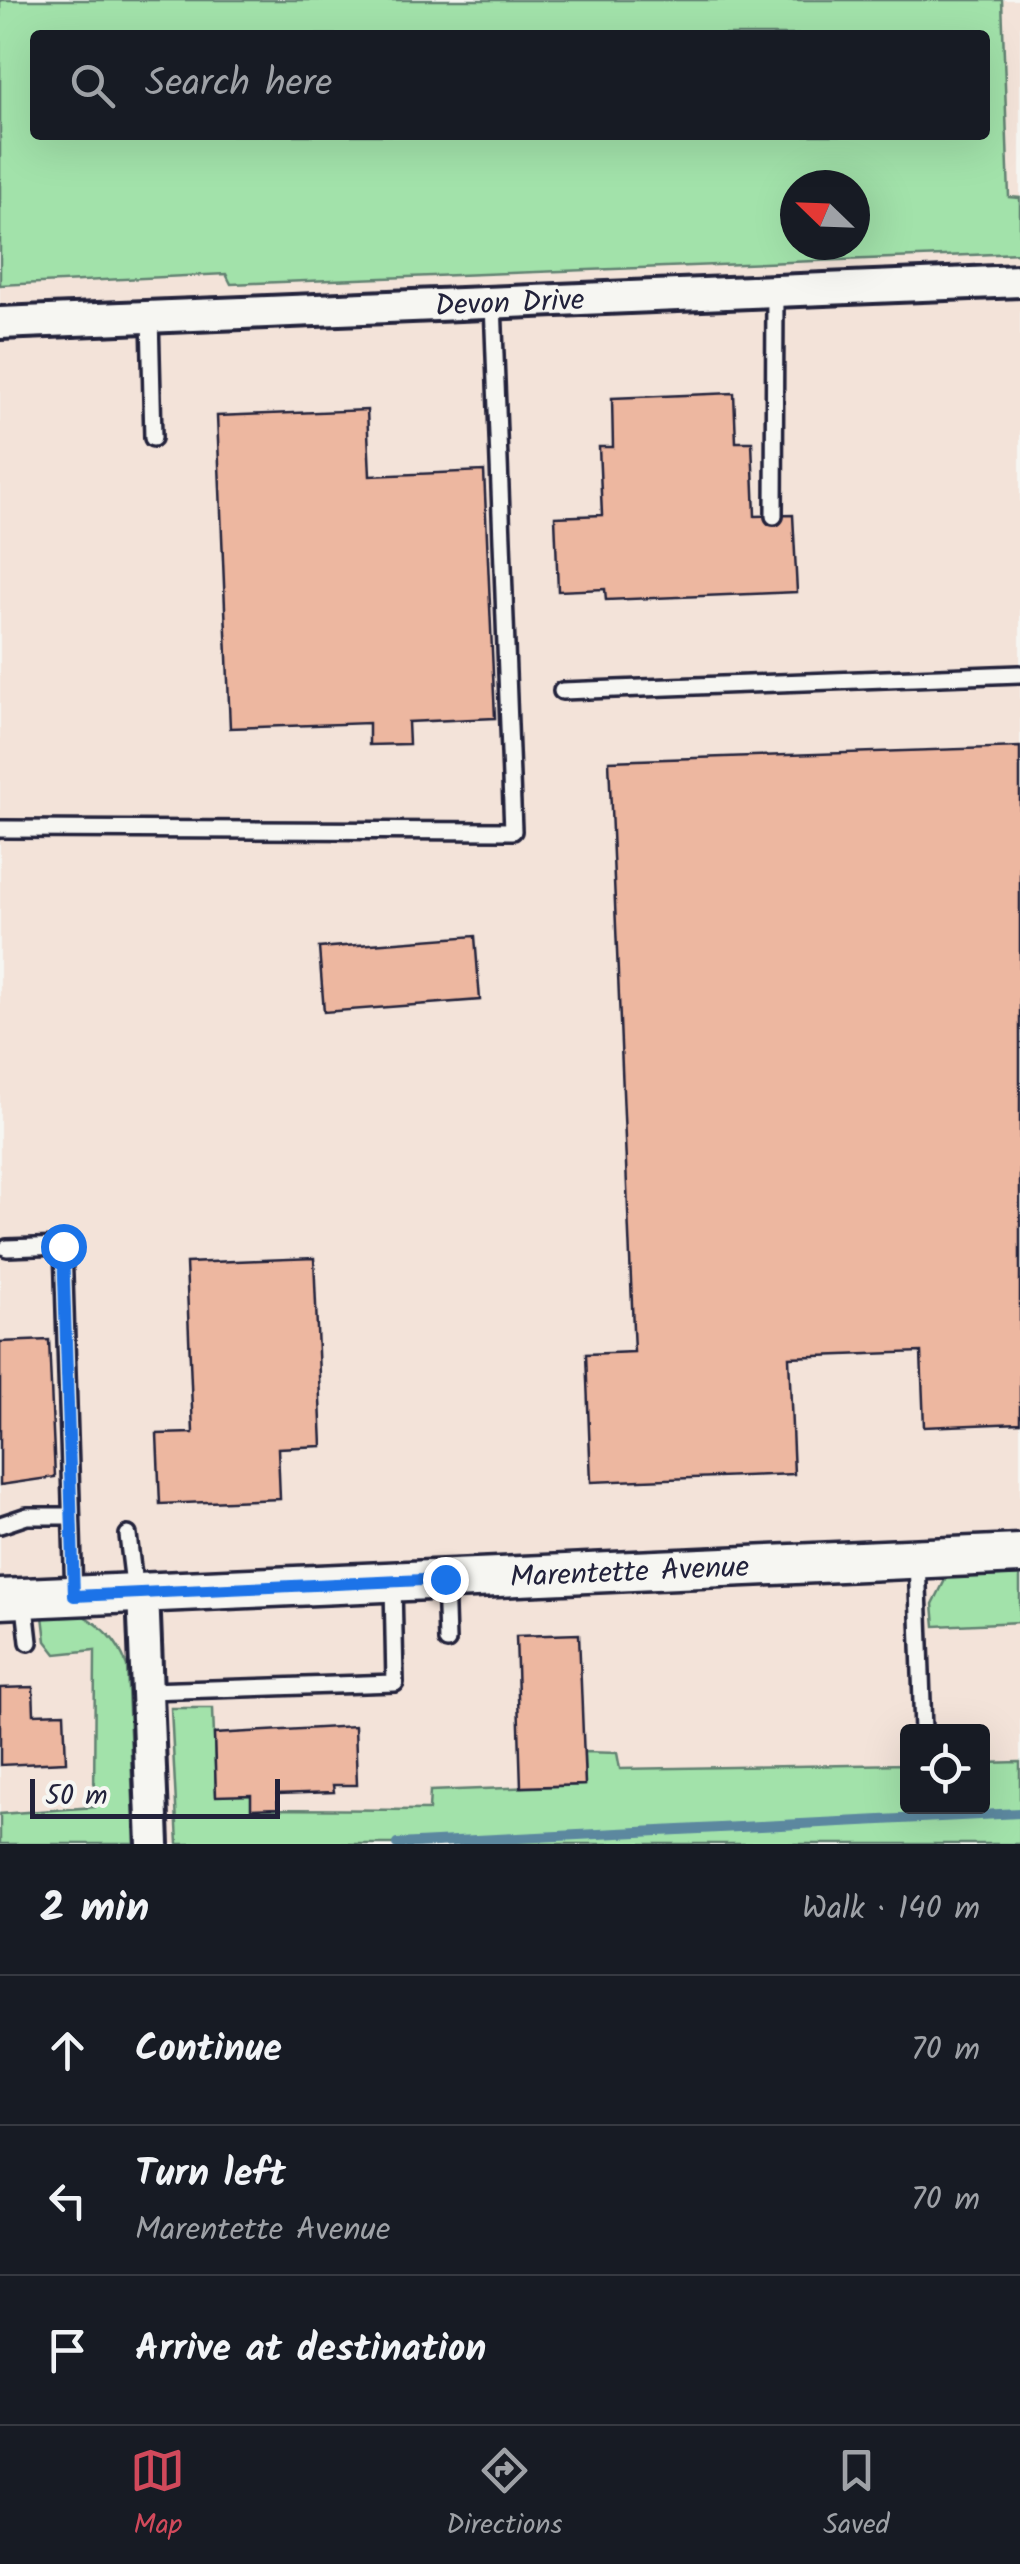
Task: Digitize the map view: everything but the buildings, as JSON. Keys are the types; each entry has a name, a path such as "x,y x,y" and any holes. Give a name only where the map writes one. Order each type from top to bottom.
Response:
{"street":[{"name":"Devon Drive","path":"0,324 1020,281"},
{"name":"Marentette Avenue","path":"12,1598 1020,1554"},
{"path":"139,1593 148,1690 154,1844"}],"lane":[{"path":"774,516 775,291"},
{"path":"0,829 514,830 494,303"},
{"path":"150,317 153,438"},
{"path":"562,690 1020,674"},
{"path":"7,1248 63,1246 74,1596"},
{"path":"0,1525 27,1516 71,1516"},
{"path":"128,1535 139,1593"},
{"path":"917,1558 923,1724"},
{"path":"445,1579 446,1641"},
{"path":"148,1690 395,1683 393,1582"},
{"path":"12,1598 29,1642"}],"shaded area":[{"path":"0,0 1020,0 1020,1537 0,1582"},
{"path":"1020,1575 1020,1844 0,1844 0,1618"}],"green space":[{"path":"0,0 1002,0 1009,197 1020,198 1020,253 870,259 870,170 780,170 780,260 842,260 231,284 226,274 0,285"},
{"path":"1020,1575 1020,1622 935,1626 933,1604 946,1578"},
{"path":"80,1614 109,1635 127,1666 135,1844 0,1844 0,1814 94,1807 95,1650 56,1654 46,1641 43,1616"},
{"path":"171,1708 213,1708 216,1795 251,1795 252,1809 429,1810 430,1791 585,1785 584,1752 617,1753 620,1769 900,1764 900,1814 990,1814 990,1763 1020,1762 1020,1844 178,1844"}],"waterway":[{"path":"397,1844 1020,1813"}],"route":[{"path":"63,1246 74,1596 445,1579"}]}
